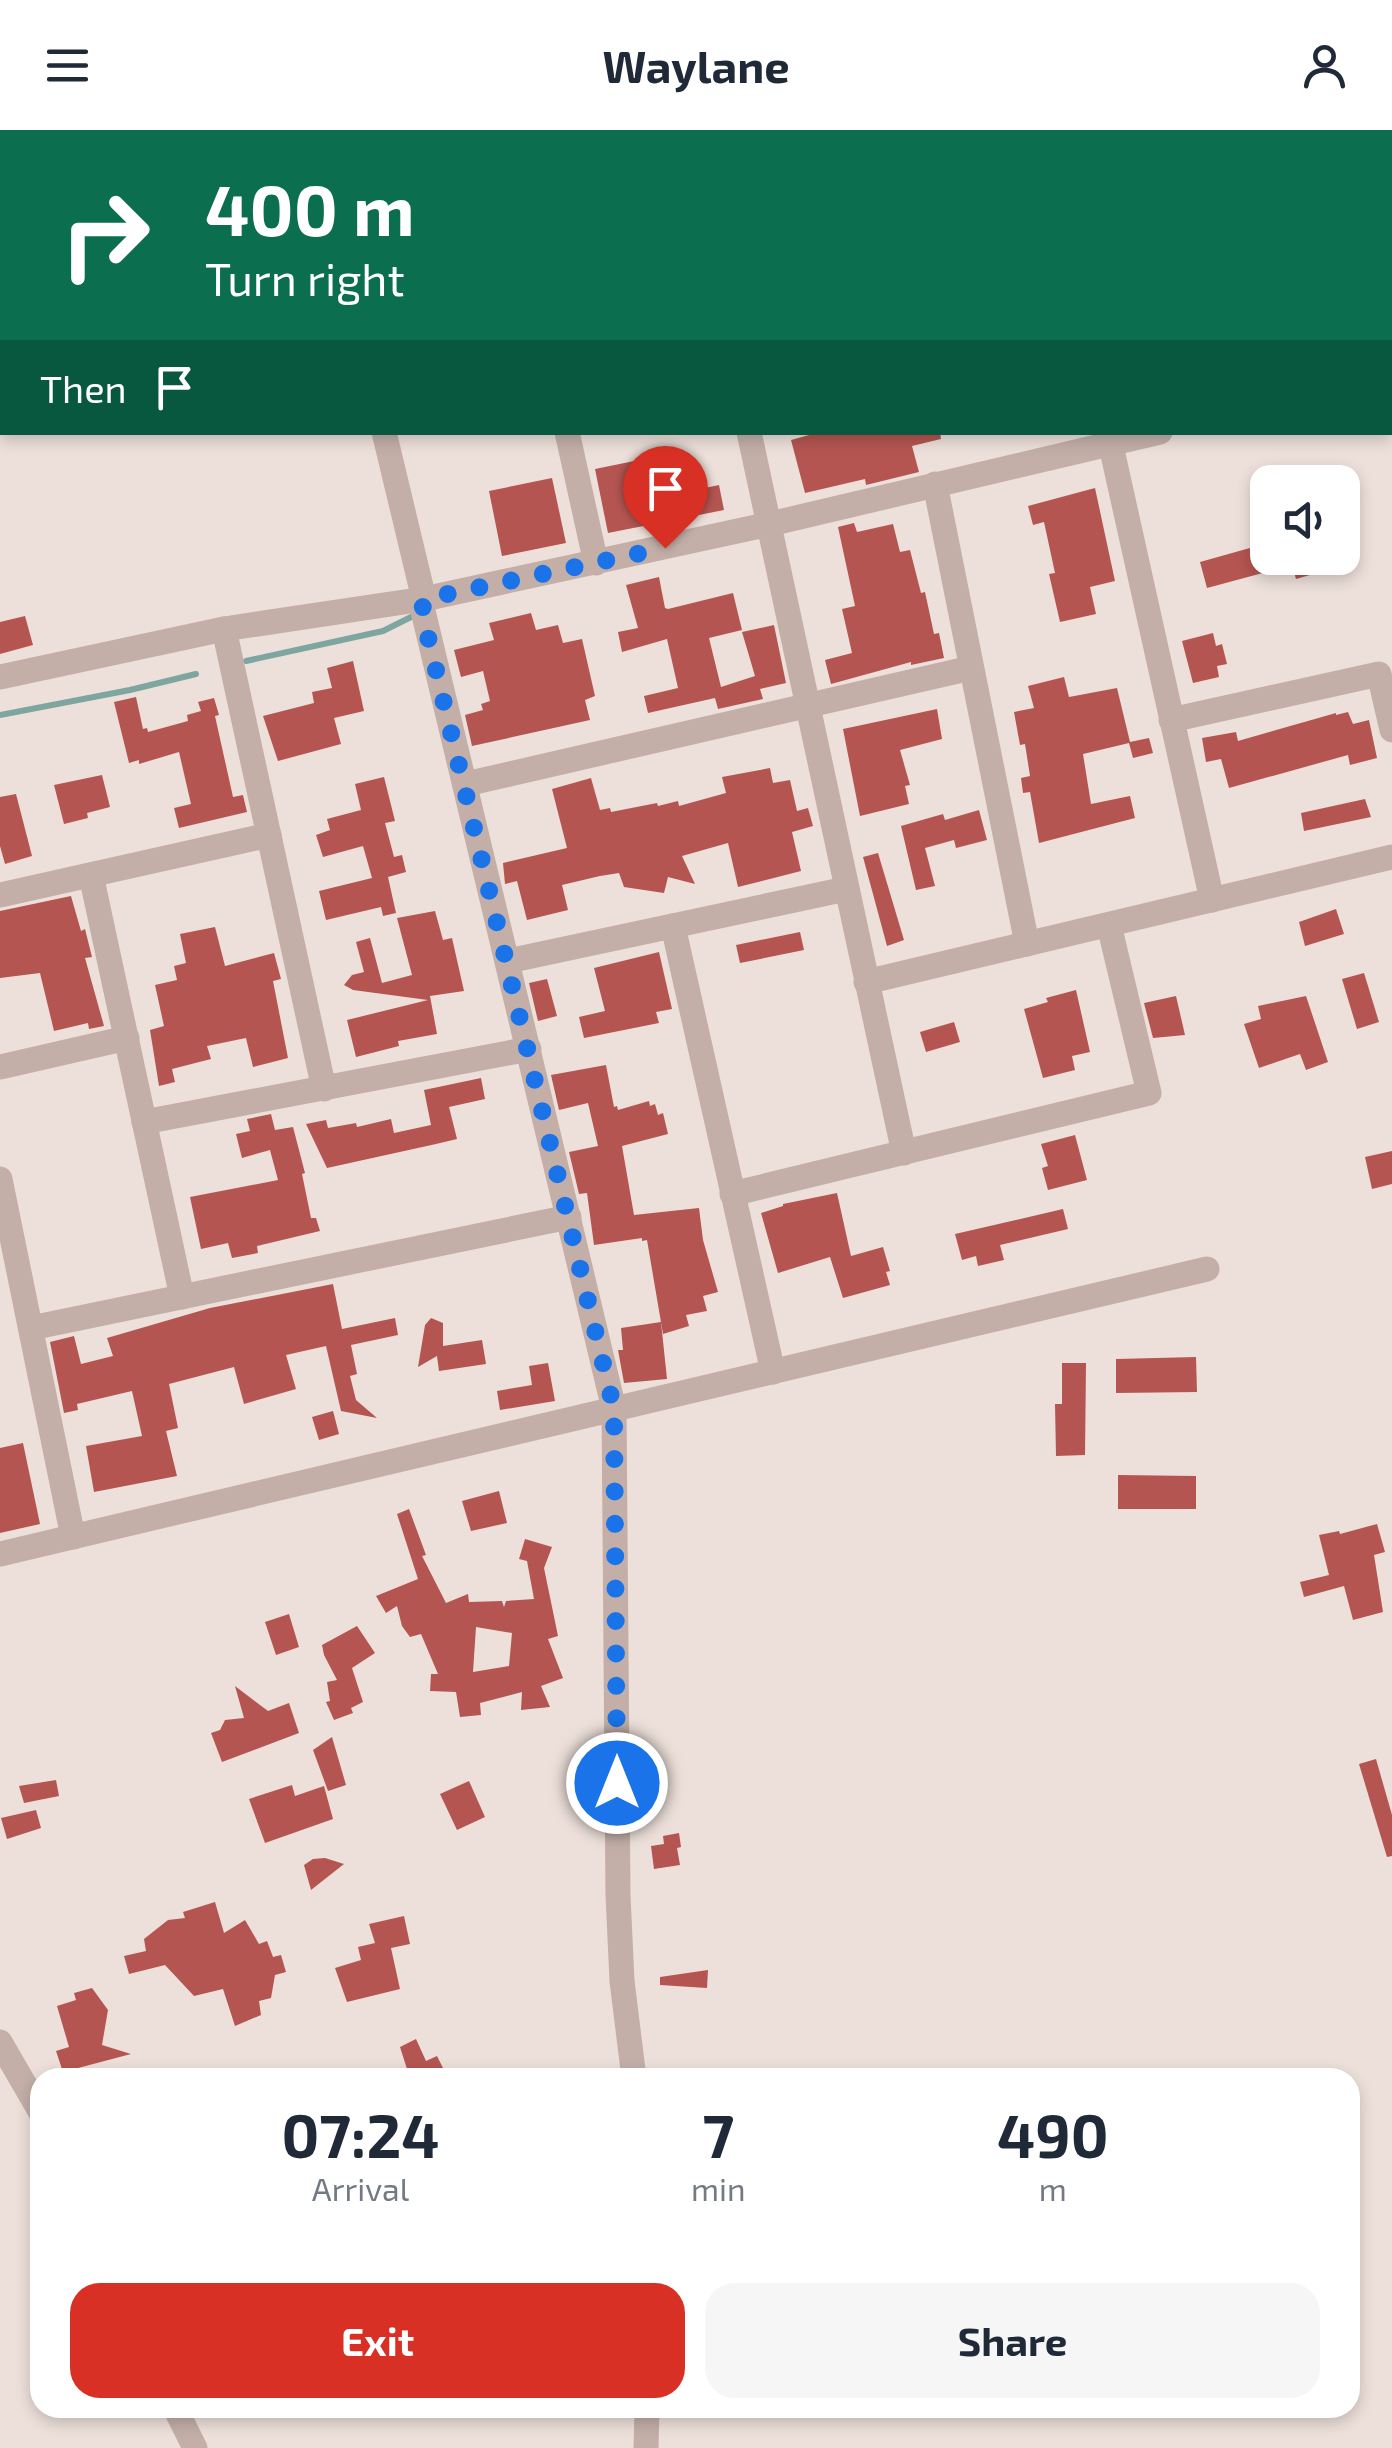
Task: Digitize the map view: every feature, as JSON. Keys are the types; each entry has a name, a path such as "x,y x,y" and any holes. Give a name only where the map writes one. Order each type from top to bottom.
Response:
{"street":[{"path":"385,435 424,599 422,612 614,1409 619,1912 622,1982 633,2068"},
{"path":"568,435 596,563"},
{"path":"750,435 904,1152"},
{"path":"0,676 224,629 424,599 596,563 1134,435"},
{"path":"1109,438 1212,900"},
{"path":"935,484 1027,944"},
{"path":"224,629 324,1089"},
{"path":"466,784 971,668"},
{"path":"1170,720 1379,674 1392,730"},
{"path":"0,895 268,835"},
{"path":"866,982 1392,857"},
{"path":"91,875 182,1297"},
{"path":"508,961 846,889"},
{"path":"732,1194 1150,1093 1109,925"},
{"path":"673,926 773,1372"},
{"path":"0,1066 127,1038"},
{"path":"144,1122 529,1049"},
{"path":"0,1179 73,1537"},
{"path":"30,1328 569,1217"},
{"path":"0,1554 1206,1269"},
{"path":"0,2042 30,2094"},
{"path":"180,2418 195,2448"},
{"path":"646,2448 647,2418"}],"building":[{"path":"809,435 940,435 941,439 912,446 919,472 866,485 865,479 805,493 791,440"},
{"path":"654,457 662,497 719,485 724,510 608,533 595,469"},
{"path":"552,478 566,543 502,556 489,491"},
{"path":"1095,488 1115,581 1090,587 1096,614 1060,622 1049,574 1055,573 1044,522 1033,525 1028,506"},
{"path":"854,523 857,532 893,524 900,552 910,550 944,658 911,662 831,684 825,660 852,653 842,609 855,606 838,527"},
{"path":"1250,548 1250,575 1255,575 1207,588 1200,562"},
{"path":"659,577 668,609 733,593 742,630 709,638 721,687 755,676 742,632 774,625 786,683 760,689 763,699 718,709 715,698 648,713 644,696 678,688 667,639 622,652 618,632 638,628 626,585"},
{"path":"531,613 536,630 558,625 563,643 582,639 595,696 585,700 590,720 472,746 465,715 483,710 481,704 490,701 483,671 461,677 454,650 494,640 489,623"},
{"path":"25,616 33,645 0,654 0,622"},
{"path":"1213,633 1216,646 1222,644 1227,664 1217,666 1219,677 1193,683 1182,641"},
{"path":"353,661 364,711 334,718 341,744 278,761 263,716 314,703 312,692 332,688 327,668"},
{"path":"1064,677 1069,697 1117,688 1130,742 1149,738 1153,753 1133,758 1129,743 1083,754 1091,804 1130,796 1135,818 1039,843 1030,792 1023,793 1021,778 1030,776 1014,712 1034,708 1028,686"},
{"path":"136,697 143,729 148,732 188,721 187,715 201,711 198,702 214,698 233,797 243,795 247,812 179,828 174,808 191,804 179,752 139,764 139,760 129,763 114,702"},
{"path":"937,709 942,739 900,750 910,785 905,786 909,804 860,816 843,729"},
{"path":"1348,712 1353,724 1369,720 1377,758 1350,765 1348,755 1229,788 1221,759 1206,762 1202,738 1236,732 1238,741"},
{"path":"770,768 773,783 790,780 797,811 808,808 813,826 792,832 801,871 738,887 728,843 682,856 695,884 668,877 664,893 624,887 619,873 600,876 562,885 568,910 527,920 517,881 505,884 503,863 567,848 552,789 591,778 600,810 610,808 611,812 678,801 679,806 726,793 722,777"},
{"path":"102,775 110,807 64,824 54,785"},
{"path":"384,777 395,821 385,823 394,857 402,855 406,872 388,877 396,913 383,916 381,907 326,920 319,891 372,878 363,846 323,857 316,835 330,830 327,819 361,810 355,784"},
{"path":"16,794 32,856 5,864 0,846 0,797"},
{"path":"1365,799 1371,817 1304,831 1301,813"},
{"path":"979,810 987,840 956,848 954,840 925,848 935,886 916,890 901,826 943,814 945,820"},
{"path":"878,853 904,940 887,946 863,857"},
{"path":"71,896 81,931 85,929 92,957 85,958 104,1026 89,1029 88,1023 54,1031 40,973 0,978 0,911"},
{"path":"1336,909 1344,934 1305,946 1299,922"},
{"path":"435,911 443,940 452,938 464,991 430,996 437,1034 398,1041 399,1046 356,1057 347,1020 428,1000 353,990 344,985 352,975 364,972 356,942 370,938 382,983 412,975 397,918"},
{"path":"215,927 225,966 274,953 281,979 273,981 288,1058 253,1067 246,1038 207,1046 211,1059 172,1069 175,1082 159,1086 150,1030 164,1026 155,985 177,980 174,966 186,963 180,934"},
{"path":"800,932 804,950 740,963 736,945"},
{"path":"659,952 672,1009 656,1012 659,1023 584,1038 579,1017 605,1011 594,968"},
{"path":"1364,973 1379,1022 1357,1029 1342,979"},
{"path":"547,979 557,1016 538,1021 529,983"},
{"path":"1076,990 1090,1052 1072,1056 1075,1070 1043,1078 1024,1009"},
{"path":"1176,996 1185,1035 1153,1038 1144,1003"},
{"path":"1306,996 1328,1062 1306,1070 1300,1054 1259,1068 1244,1024 1261,1019 1258,1006"},
{"path":"954,1022 960,1042 926,1052 920,1032"},
{"path":"606,1065 614,1107 618,1110 649,1101 650,1106 655,1104 658,1115 663,1113 668,1134 622,1146 634,1215 699,1208 703,1240 718,1292 703,1296 707,1311 686,1315 689,1326 663,1334 647,1240 594,1245 587,1193 579,1194 569,1152 598,1146 588,1103 559,1110 551,1075"},
{"path":"481,1078 485,1099 449,1107 457,1139 327,1168 306,1124 326,1120 328,1128 356,1123 357,1127 391,1119 394,1133 431,1125 424,1090"},
{"path":"271,1114 275,1130 293,1127 311,1218 316,1218 320,1231 257,1246 258,1253 232,1258 228,1243 201,1249 190,1197 278,1180 270,1150 242,1158 236,1134 250,1131 247,1119"},
{"path":"1075,1135 1087,1180 1048,1190 1042,1168 1048,1166 1041,1144"},
{"path":"1392,1151 1392,1184 1372,1189 1365,1157"},
{"path":"837,1193 851,1256 883,1247 890,1285 843,1298 830,1257 778,1273 761,1213 783,1204"},
{"path":"1063,1209 1068,1229 1000,1245 1004,1260 978,1266 976,1256 962,1260 955,1234"},
{"path":"333,1284 342,1329 395,1318 398,1335 351,1345 357,1374 350,1376 356,1400 377,1418 341,1411 326,1346 286,1355 296,1389 244,1404 234,1367 169,1384 178,1428 166,1431 177,1476 94,1492 86,1446 142,1436 132,1391 77,1404 78,1410 64,1413 50,1342 74,1336 81,1364 113,1356 107,1338 210,1308"},
{"path":"431,1318 443,1323 443,1346 482,1340 486,1364 439,1371 437,1356 418,1367 425,1325"},
{"path":"661,1322 667,1379 624,1383 618,1350 623,1350 621,1328"},
{"path":"1196,1357 1197,1392 1116,1393 1116,1359"},
{"path":"548,1363 555,1401 500,1410 497,1391 532,1385 529,1366"},
{"path":"1062,1363 1086,1363 1085,1455 1056,1456 1055,1404 1062,1404"},
{"path":"333,1411 339,1434 319,1440 312,1417"},
{"path":"23,1443 40,1524 0,1533 0,1448"},
{"path":"1118,1475 1196,1476 1196,1509 1118,1509"},
{"path":"499,1491 507,1523 471,1531 462,1501"},
{"path":"409,1509 426,1555 422,1556 446,1603 468,1594 469,1602 502,1601 504,1607 506,1601 534,1599 527,1561 519,1559 525,1539 552,1547 544,1568 558,1636 548,1639 563,1678 541,1686 550,1707 521,1710 522,1692 480,1703 481,1715 460,1717 456,1692 430,1691 431,1674 438,1674 421,1634 410,1637 402,1626 397,1606 386,1613 376,1596 418,1579 397,1514","holes":["476,1627 512,1633 509,1666 473,1672"]},
{"path":"1377,1524 1385,1552 1374,1555 1383,1612 1353,1620 1344,1586 1304,1597 1300,1582 1329,1575 1319,1535"},
{"path":"289,1614 299,1647 276,1655 265,1622"},
{"path":"357,1626 375,1653 352,1668 363,1702 351,1708 353,1713 334,1720 326,1702 330,1701 327,1682 337,1680 322,1645"},
{"path":"235,1686 268,1711 289,1703 299,1733 222,1762 211,1733 220,1730 225,1720 244,1718"},
{"path":"332,1737 346,1785 328,1791 313,1750"},
{"path":"1376,1759 1392,1815 1392,1856 1387,1857 1359,1764"},
{"path":"56,1780 59,1796 24,1803 19,1786"},
{"path":"469,1781 485,1817 457,1830 440,1794"},
{"path":"292,1785 295,1796 324,1786 333,1819 265,1843 249,1799"},
{"path":"36,1810 41,1828 7,1839 1,1818"},
{"path":"679,1833 680,1865 654,1869 651,1846 664,1844 663,1836"},
{"path":"325,1858 344,1864 311,1890 304,1865"},
{"path":"215,1902 224,1933 245,1920 259,1944 267,1941 273,1957 281,1955 286,1972 275,1975 271,1998 259,2001 261,2015 235,2026 223,1989 194,1996 165,1965 129,1974 124,1956 146,1951 144,1939 168,1920 185,1918 183,1912"},
{"path":"404,1916 410,1944 391,1948 400,1989 347,2002 335,1968 361,1960 358,1947 375,1943 369,1924"},
{"path":"708,1970 707,1988 660,1985 660,1977"},
{"path":"92,1988 108,2010 102,2045 131,2054 78,2068 62,2068 56,2051 69,2047 57,2006 76,2000 74,1993"},
{"path":"416,2039 426,2061 437,2056 443,2068 407,2068 400,2047"}],"waterway":[{"path":"246,661 383,631 417,614"},
{"path":"0,715 196,674"}],"route":[{"path":"617,1783 614,1409 422,612 424,599 665,548"}]}
